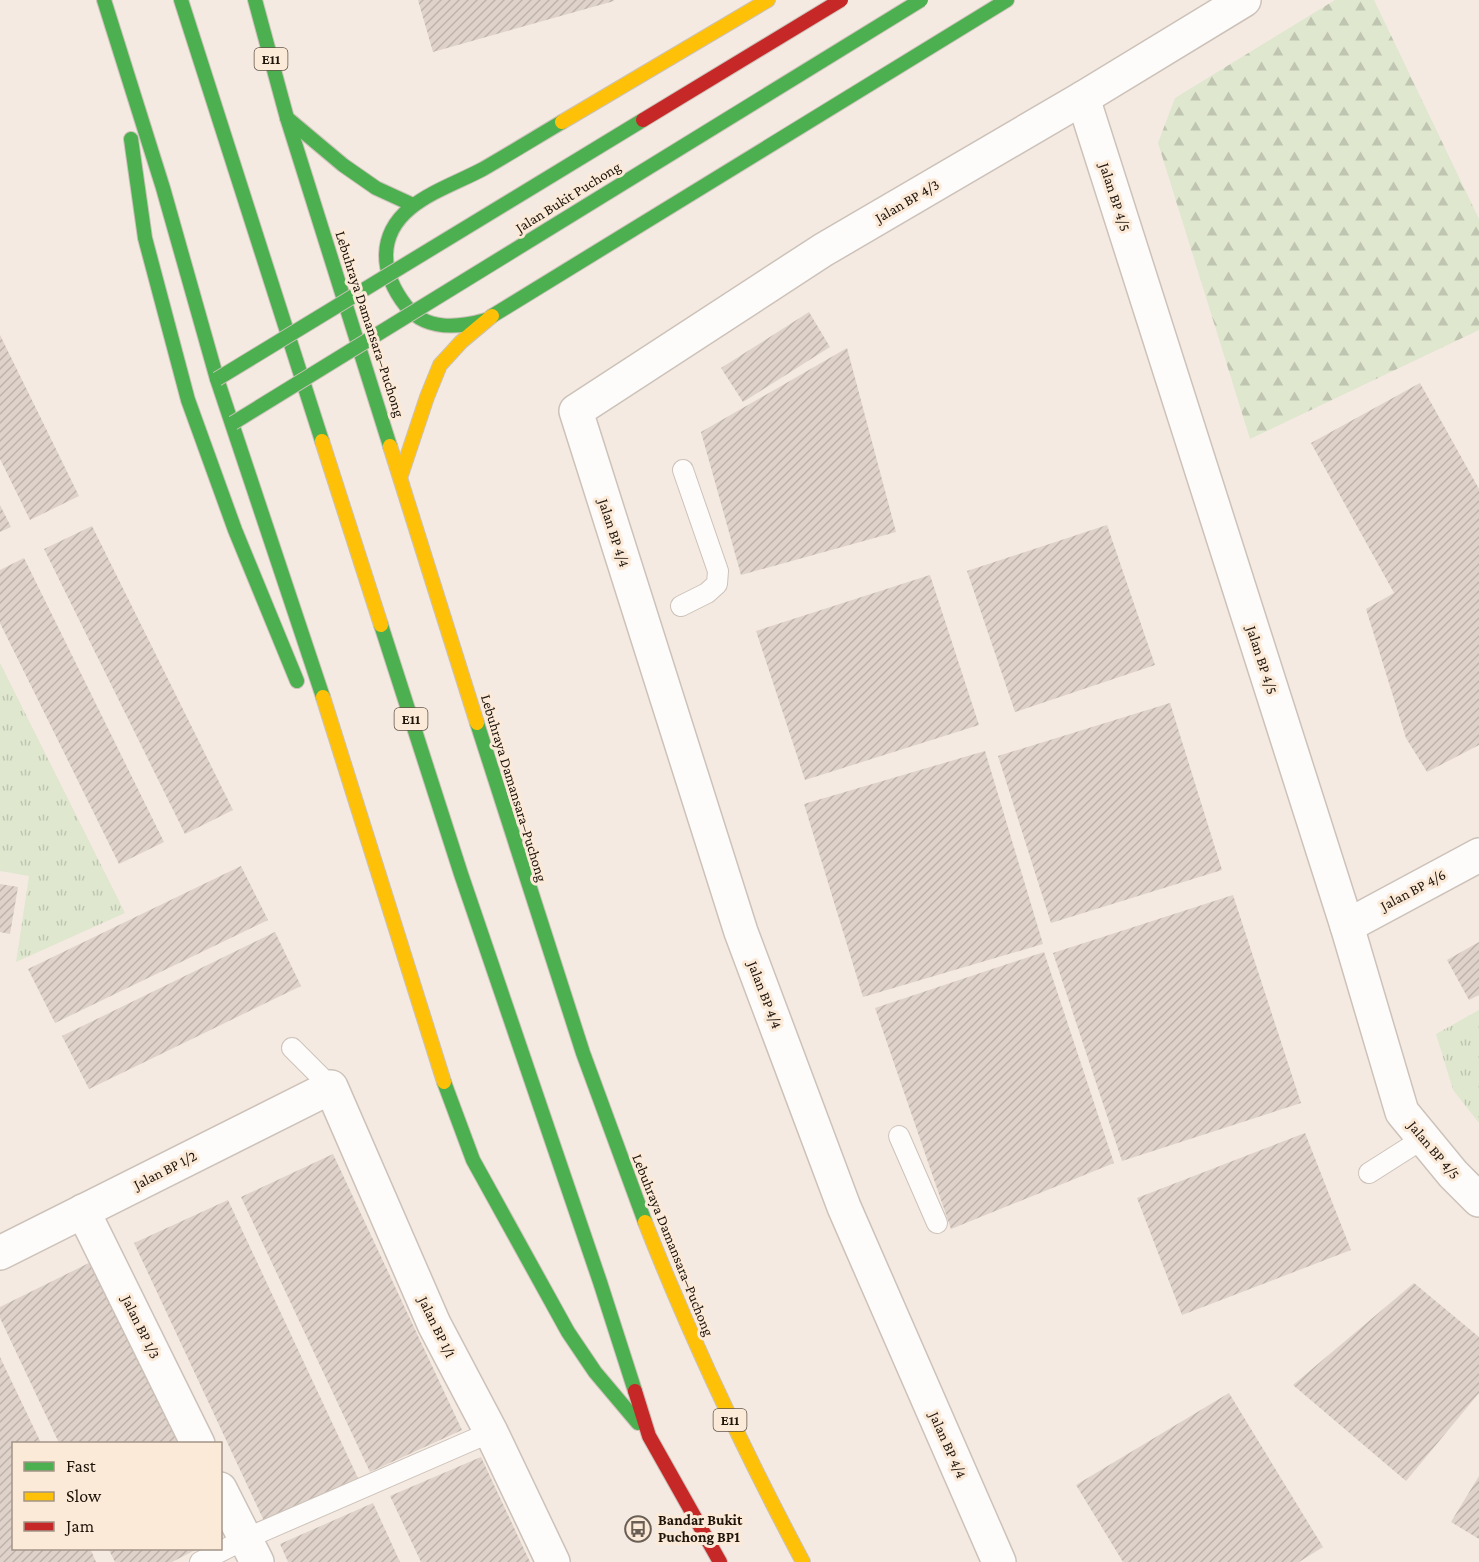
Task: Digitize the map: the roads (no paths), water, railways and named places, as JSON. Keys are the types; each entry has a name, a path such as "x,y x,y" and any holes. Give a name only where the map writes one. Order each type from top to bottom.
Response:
{"main road":[{"path":"104,0 163,188 217,379 390,908 439,1069 473,1160 568,1332 595,1372 649,1436"},
{"name":"E11","path":"182,0 461,874 600,1282 649,1436 720,1562"},
{"name":"Lebuhraya Damansara–Puchong","path":"255,0 287,118 401,475 550,958 620,1156 701,1360 775,1512 803,1562"},
{"path":"488,319 459,327 437,326 415,317 393,285 386,264 385,246 395,224 413,205 470,176 768,0"},
{"name":"Jalan Bukit Puchong","path":"217,379 840,0"},
{"name":"Jalan Bukit Puchong","path":"233,423 921,0"},
{"path":"401,475 440,365 461,342 488,319 1007,0"},
{"path":"119,51 145,238 188,399 235,530 301,692"},
{"path":"287,118 343,165 376,188 413,205"},
{"path":"328,757 390,908"}],"street":[{"name":"Jalan BP 4/3","path":"576,411 823,249 1083,98 1244,0"},
{"name":"Jalan BP 4/5","path":"1083,98 1347,926 1402,1112 1453,1174 1479,1200"},
{"name":"Jalan BP 4/4","path":"576,411 741,932 844,1207 999,1562"},
{"name":"Jalan BP 4/6","path":"1347,926 1479,855"},
{"name":"Jalan BP 1/2","path":"0,1253 332,1087"},
{"name":"Jalan BP 1/1","path":"332,1087 434,1324 491,1432 553,1562"},
{"name":"Jalan BP 1/3","path":"83,1210 198,1442"},
{"path":"222,1493 251,1550"}],"lane":[{"path":"681,606 707,593 717,584 717,571 683,470"},
{"path":"292,1048 332,1087"},
{"path":"899,1136 937,1223"},
{"path":"1369,1173 1424,1138"},
{"path":"200,1562 251,1550 491,1432"}],"place":[{"name":"Bandar Bukit Puchong BP1","path":"638,1529"}]}
